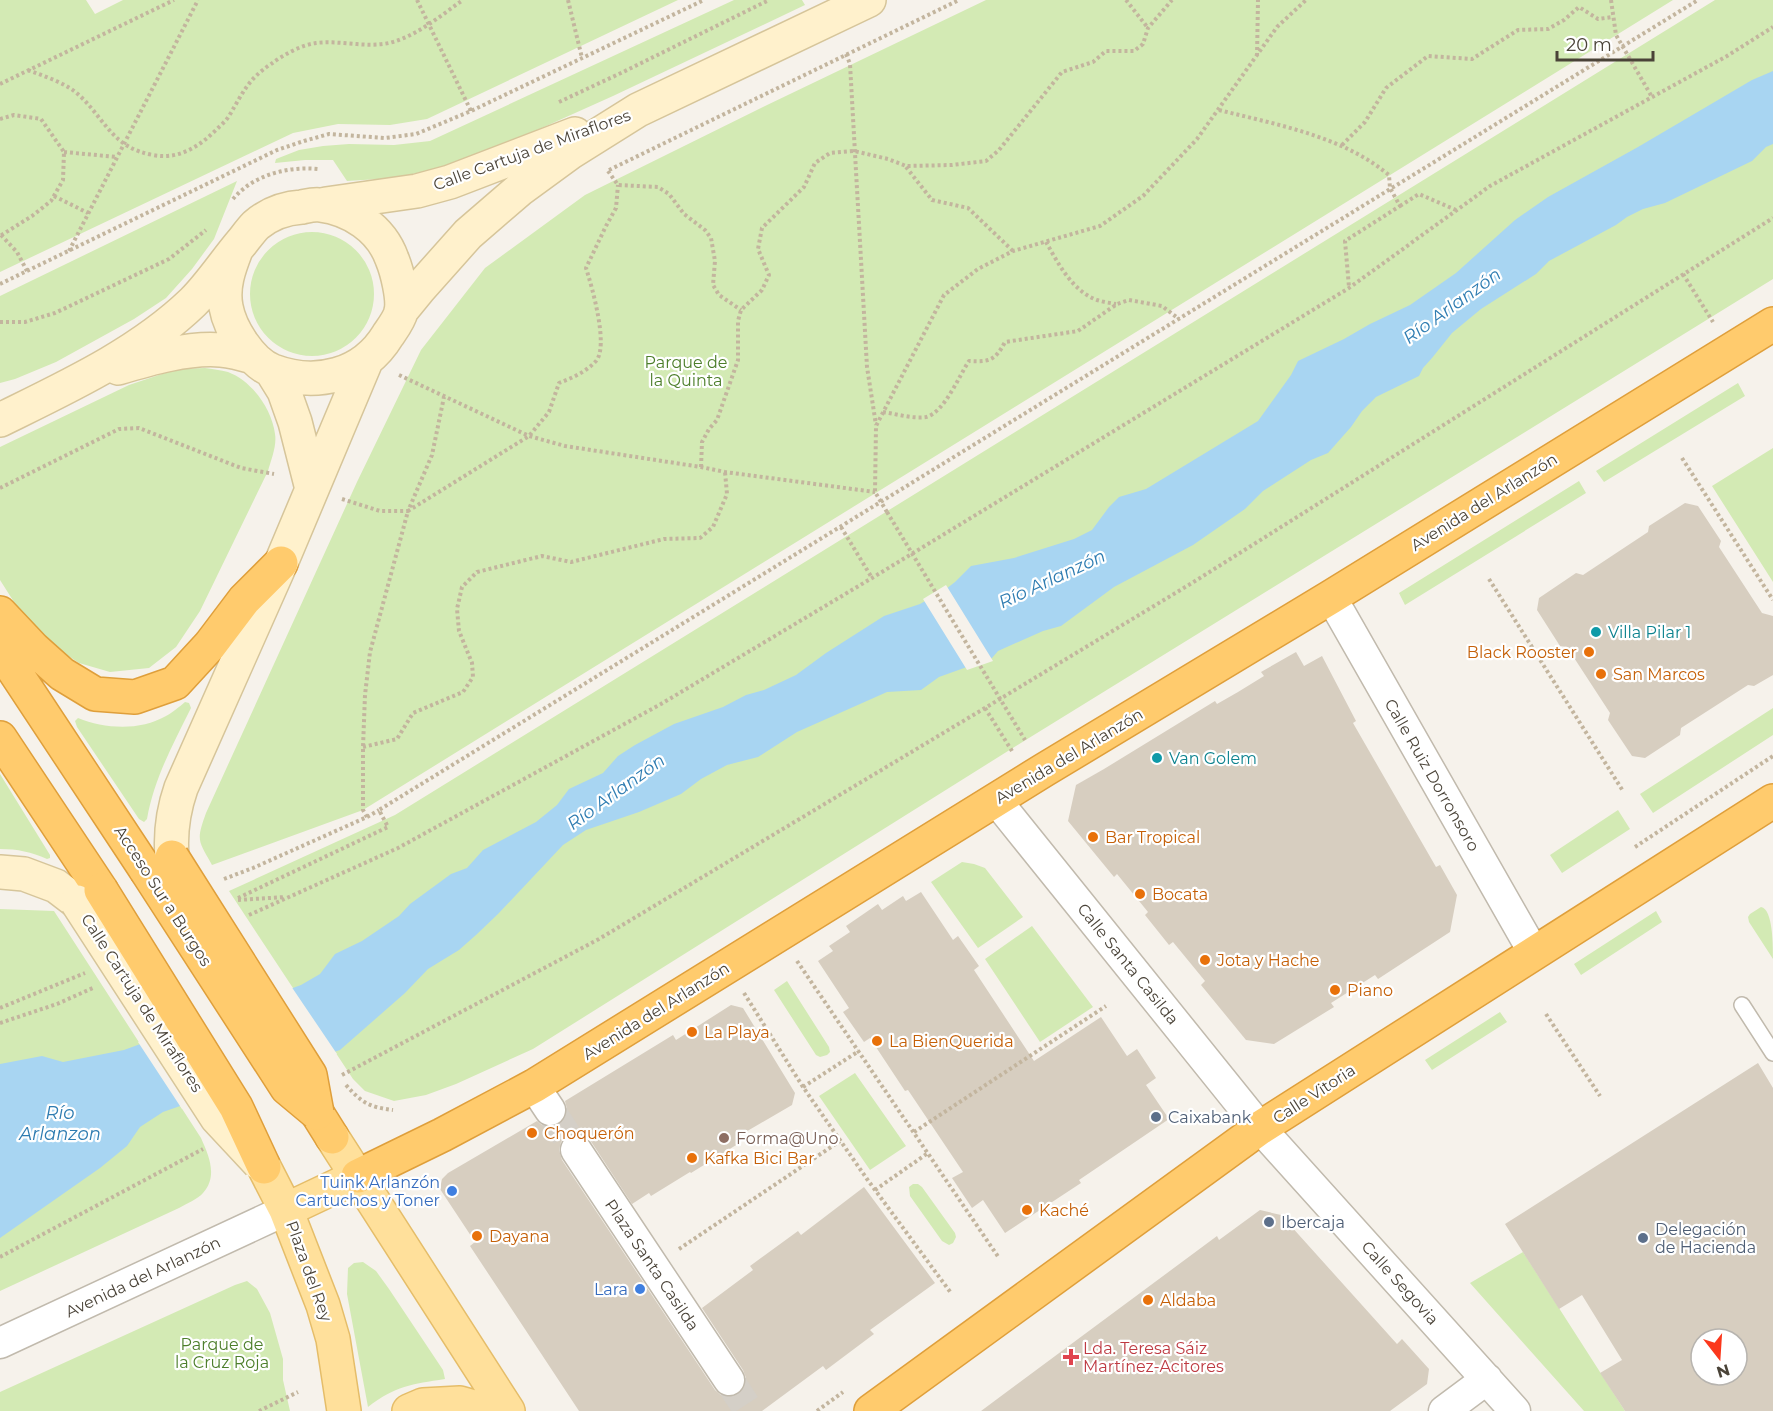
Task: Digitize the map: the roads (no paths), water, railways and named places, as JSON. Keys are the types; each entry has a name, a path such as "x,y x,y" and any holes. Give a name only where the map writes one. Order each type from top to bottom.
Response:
{"highway":[{"name":"Avenida del Arlanzón","path":"358,1176 442,1135 542,1098 996,800 1331,597 1773,324"},
{"path":"0,613 34,649 62,674 95,694 135,697 175,683 210,645 244,600 280,563"},
{"name":"Acceso Sur a Burgos","path":"0,649 159,863 310,1075 325,1125"},
{"path":"0,738 89,896 236,1107 264,1167"},
{"name":"Calle Vitoria","path":"872,1411 1260,1128 1773,801"}],"main road":[{"name":"Calle Cartuja de Miraflores","path":"401,311 468,234 519,190 571,152 639,110 869,0"},
{"name":"Calle Cartuja de Miraflores","path":"318,205 417,191 439,185 639,110"},
{"path":"0,402 32,400 62,389 128,365 180,353 221,350 306,379 338,376 366,361 382,345 401,311 399,276 389,249 371,226 346,211 318,205 286,208 257,225 193,301 135,347 62,389 0,420"},
{"path":"236,250 226,277 226,306 236,334 284,391 326,493"},
{"path":"159,863 170,834 174,807 280,563 326,493 366,361"},
{"name":"Calle Cartuja de Miraflores","path":"0,872 24,874 89,896"},
{"path":"325,1125 508,1411"},
{"path":"264,1167 286,1210"},
{"name":"Plaza del Rey","path":"344,1411 333,1339 323,1305 286,1210 358,1176"},
{"path":"409,1411 423,1405 460,1404 488,1411"}],"street":[{"name":"Calle Ruiz Dorronsoro","path":"1331,597 1534,953"},
{"name":"Calle Santa Casilda","path":"996,800 1260,1128"},
{"name":"Calle Segovia","path":"1260,1128 1515,1411"},
{"name":"Plaza Santa Casilda","path":"576,1150 729,1380"},
{"name":"Avenida del Arlanzón","path":"0,1343 286,1210"},
{"path":"1443,1411 1487,1379"}],"lane":[{"path":"1742,1005 1773,1053"}],"water":[{"name":"Río Arlanzon","path":"1773,71 1773,144 1766,147 1752,161 1665,203 1643,209 1549,261 1536,274 1481,309 1452,333 1419,376 1376,397 1328,453 1311,460 1263,491 1245,509 1193,545 1114,587 1061,626 1043,631 998,651 992,658 939,677 921,690 887,692 797,732 758,757 727,765 701,779 681,794 639,812 586,830 563,845 476,935 459,950 428,969 405,993 340,1050 163,1112 140,1127 127,1146 100,1168 0,1238 0,1064 42,1056 63,1062 124,1050 301,985 320,974 335,954 362,941 399,916 410,904 451,874 467,868 483,850 536,822 557,805 569,789 603,773 618,756 635,745 674,724 723,707 796,675 884,616 920,604 946,589 971,566 1014,558 1074,539 1092,530 1119,497 1146,489 1258,421 1291,375 1298,361 1410,305 1456,273 1515,220 1548,197 1752,80"}],"tunnel":[{"path":"550,1110 576,1150"},
{"path":"729,1380 749,1411"}],"place":[{"name":"Villa Pilar 1","path":"1596,632"},
{"name":"Black Rooster","path":"1589,652"},
{"name":"San Marcos","path":"1601,674"},
{"name":"Van Golem","path":"1157,758"},
{"name":"Bar Tropical","path":"1093,837"},
{"name":"Bocata","path":"1140,894"},
{"name":"Jota y Hache","path":"1205,960"},
{"name":"Piano","path":"1335,990"},
{"name":"La Playa","path":"692,1032"},
{"name":"La BienQuerida","path":"877,1041"},
{"name":"Caixabank","path":"1156,1117"},
{"name":"Choquerón","path":"532,1133"},
{"name":"Forma@Uno","path":"724,1138"},
{"name":"Kafka Bici Bar","path":"692,1158"},
{"name":"Tuink Arlanzón Cartuchos y Toner","path":"452,1191"},
{"name":"Kaché","path":"1027,1210"},
{"name":"Ibercaja","path":"1269,1222"},
{"name":"Dayana","path":"477,1236"},
{"name":"Delegación de Hacienda","path":"1643,1238"},
{"name":"Lara","path":"640,1289"},
{"name":"Aldaba","path":"1148,1300"},
{"name":"Lda. Teresa Sáiz Martínez-Acitores","path":"1071,1357"}],"water label":[{"name":"Río Arlanzón","path":"1452,306"},
{"name":"Río Arlanzón","path":"1052,579"},
{"name":"Río Arlanzón","path":"616,792"}],"park label":[{"name":"Parque de la Quinta","path":"686,371"},
{"name":"Parque de la Cruz Roja","path":"222,1353"}]}
